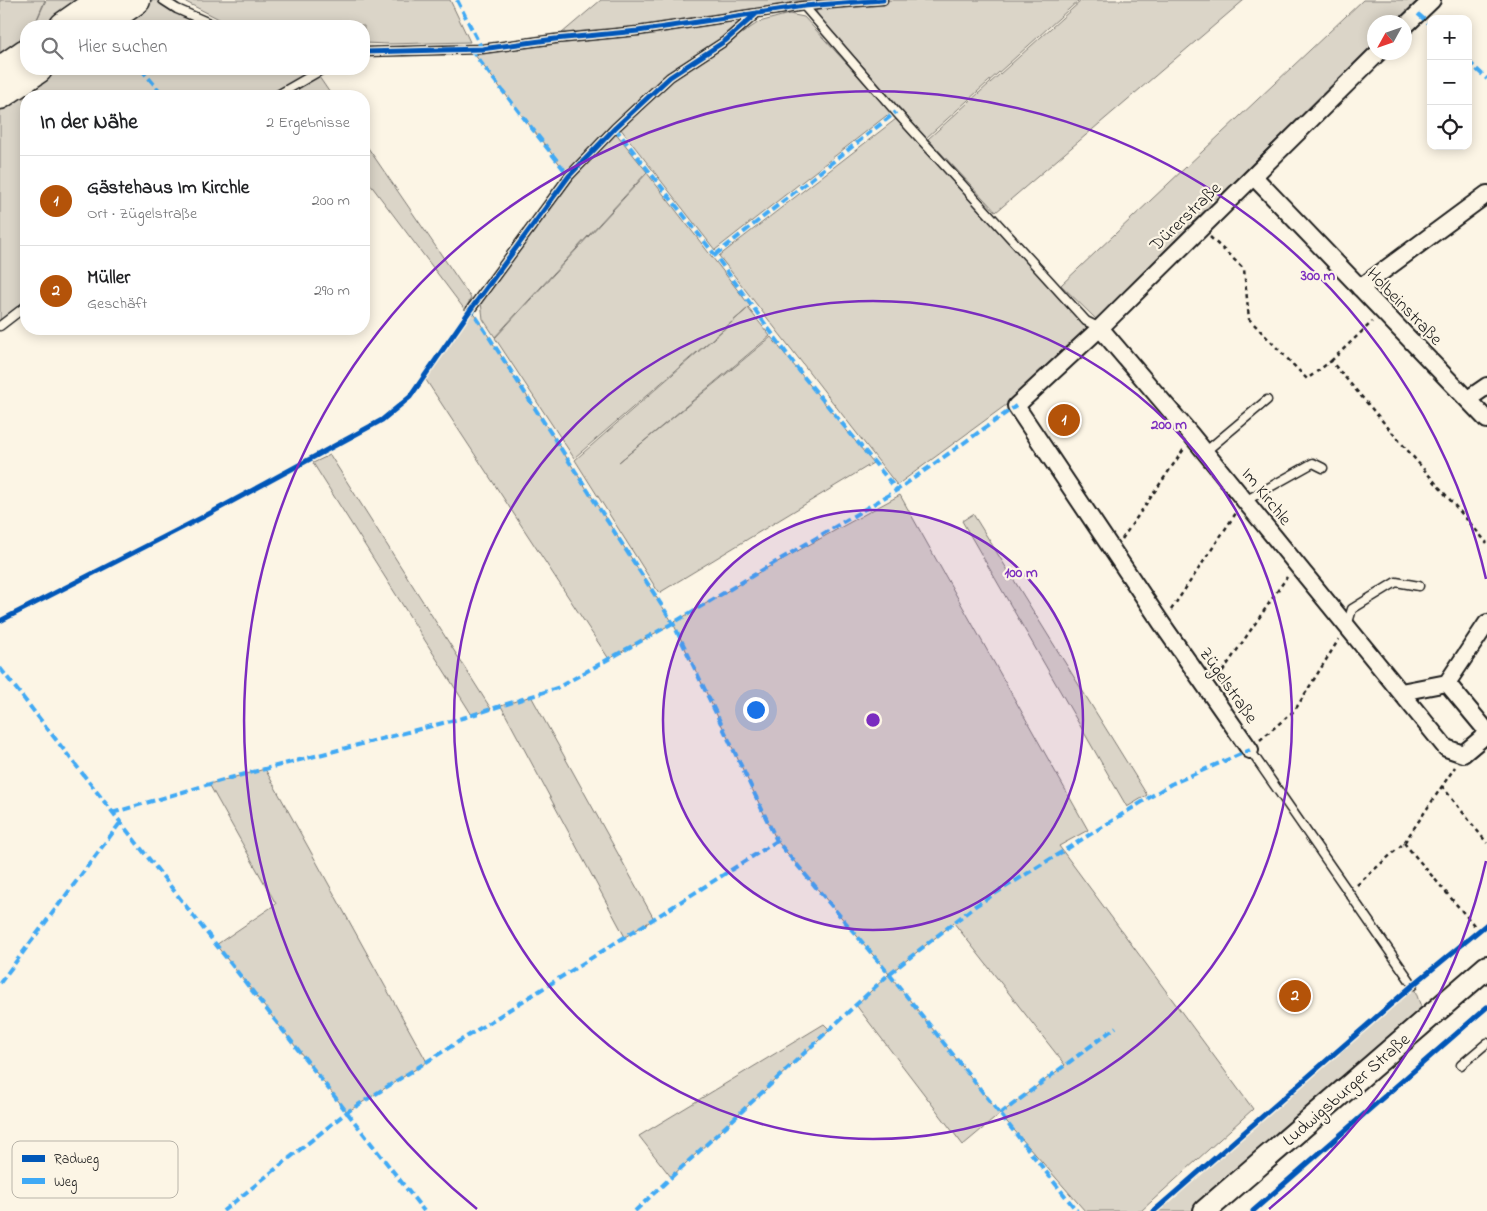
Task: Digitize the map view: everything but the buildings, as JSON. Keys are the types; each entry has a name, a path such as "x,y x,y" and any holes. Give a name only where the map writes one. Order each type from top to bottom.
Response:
{"highway":[{"path":"87,16 136,0"},
{"path":"0,71 20,57"},
{"path":"0,95 29,75"}],"main road":[{"name":"Ludwigsburger Straße","path":"1205,1211 1487,967"}],"street":[{"path":"1412,19 1432,0"},
{"name":"Dürerstraße","path":"1016,406 1100,328 1371,60"},
{"name":"Holbeinstraße","path":"1254,177 1487,420"},
{"path":"1360,288 1487,194"},
{"name":"Im Kirchle","path":"1100,328 1192,436 1446,748 1454,752"},
{"path":"1468,400 1487,386"},
{"name":"Zügelstraße","path":"1016,406 1162,624 1250,750"},
{"path":"1401,692 1447,683 1487,623"},
{"path":"1447,683 1486,730 1482,738 1463,754 1454,752"}],"lane":[{"path":"163,0 177,9 202,20"},
{"path":"370,52 482,49 638,31 804,6 883,0"},
{"path":"804,6 896,112 1086,321 1100,328"},
{"path":"471,309 569,176 608,135 670,78 725,41 757,13"},
{"path":"286,90 313,75"},
{"path":"0,326 20,311"},
{"path":"1205,452 1267,400"},
{"path":"1244,500 1313,463 1323,468"},
{"path":"1347,626 1352,609 1396,582 1419,586"},
{"name":"Zügelstraße","path":"1250,750 1413,985"},
{"path":"1461,1065 1487,1043"}],"path":[{"path":"1201,228 1244,269 1248,320 1307,379 1331,361 1383,312"},
{"path":"1331,361 1487,543"},
{"path":"1114,551 1192,436"},
{"path":"1162,624 1244,500"},
{"path":"1209,691 1296,563"},
{"path":"1250,750 1295,710 1347,626"},
{"path":"1349,893 1404,843 1456,767 1454,752"},
{"path":"1442,786 1487,843"},
{"path":"1404,843 1479,932"}],"shaded area":[{"path":"0,0 45,0 37,20 20,20 20,57 0,69"},
{"path":"46,0 101,0 73,20 37,20"},
{"path":"135,0 163,0 192,20 107,20"},
{"path":"182,0 450,0 470,42 370,43 370,20 221,20"},
{"path":"601,0 806,0 804,6 757,13 670,77 569,176 471,50 555,39"},
{"path":"815,0 1079,0 926,138 817,14"},
{"path":"1082,0 1244,0 996,212 928,139"},
{"path":"1363,0 1418,0 1402,15 1367,15 1367,50 1096,319 1061,285"},
{"path":"789,14 804,17 891,112 715,250 620,128 674,79 759,22"},
{"path":"29,75 318,75 328,90 298,90 295,86 287,90 20,90 20,311 0,326 0,95"},
{"path":"896,119 1087,328 1010,402 897,485 719,256"},
{"path":"615,132 647,172 495,337 483,319 481,302 572,180"},
{"path":"370,151 471,298 465,310 370,184"},
{"path":"647,173 750,306 748,308 770,336 619,462 771,337 873,463 659,593 575,460 747,309 574,458 495,338"},
{"path":"471,309 673,623 609,659 424,377"},
{"path":"330,455 491,709 472,715 313,463"},
{"path":"900,495 1088,830 1059,846 1253,1109 1141,1211 1085,1211 1000,1114 1065,1065 954,923 889,974 777,841 673,623 761,571"},
{"path":"973,514 1147,795 1127,807 962,521"},
{"path":"531,696 654,919 625,937 501,706"},
{"path":"265,769 427,1062 347,1112 216,945 276,904 209,784"},
{"path":"889,974 1000,1114 963,1145 856,1005"},
{"path":"1413,985 1426,1020 1205,1211 1154,1211"},
{"path":"824,1024 830,1030 671,1177 639,1136"}],"marked path":[{"path":"457,0 482,49"},
{"path":"1418,14 1427,22"},
{"path":"471,50 569,176"},
{"path":"1472,65 1487,79"},
{"path":"146,75 159,90"},
{"path":"715,255 896,112"},
{"path":"615,128 715,255 803,376 897,490"},
{"path":"469,311 471,309 673,623 777,841 889,974 1077,1211"},
{"path":"112,813 230,778 466,717 557,688 673,623 897,490 1016,406"},
{"path":"0,668 424,1211"},
{"path":"635,1211 889,974 975,906 1171,784 1250,750"},
{"path":"0,983 120,823"},
{"path":"223,1211 347,1112 777,841"},
{"path":"1000,1114 1116,1027"}],"cycle path":[{"path":"370,52 482,49 555,39 638,31 804,6 883,0"},
{"path":"0,621 205,516 382,420 410,397 471,309 569,176 615,128 670,77 725,41 757,13"},
{"path":"1154,1211 1413,985 1487,924"},
{"path":"1253,1211 1487,1007"}],"place":[{"name":"Gästehaus Im Kirchle","path":"1064,420"},
{"name":"Müller","path":"1295,996"}]}
